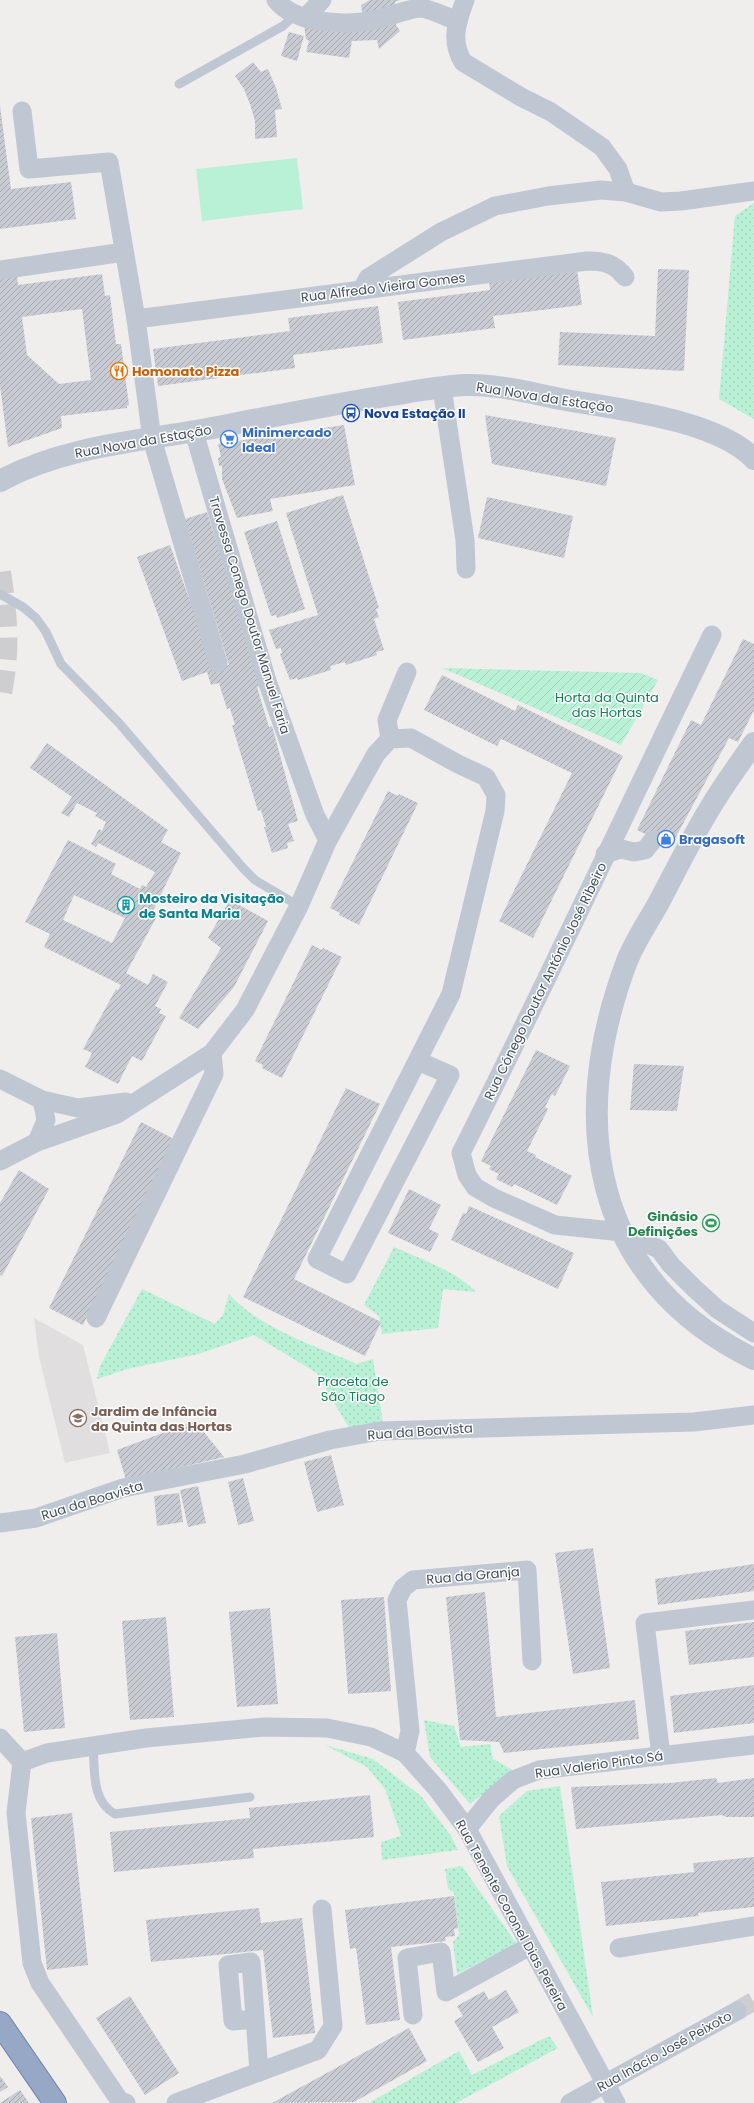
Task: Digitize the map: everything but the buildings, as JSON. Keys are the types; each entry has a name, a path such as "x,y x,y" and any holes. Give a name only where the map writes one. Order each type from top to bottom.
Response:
{"highway":[{"path":"0,2023 55,2103"}],"street":[{"path":"276,0 280,5 300,16 331,22 378,20 421,8 458,21"},
{"path":"300,16 322,0"},
{"path":"465,0 458,21 455,40 457,52 463,62 521,97 551,112 597,143 618,169 626,192"},
{"path":"22,112 29,169 109,162 136,319 152,439 218,663"},
{"path":"362,289 368,278 441,232 495,206 548,196 593,191 626,192 660,202 681,201 754,190"},
{"path":"0,270 124,252"},
{"name":"Rua Alfredo Vieira Gomes","path":"136,319 587,261 602,261 613,264 625,276"},
{"name":"Rua Nova da Estação","path":"0,481 16,472 78,451 194,432 351,401 466,385 510,389 645,414 690,424 718,435 754,459"},
{"path":"442,388 465,540 466,569"},
{"name":"Travessa Conego Doutor Manuel Faria","path":"194,432 267,681 315,815 328,840"},
{"name":"Rua Cónego Doutor António José Ribeiro","path":"712,635 605,854 524,1027 461,1153 467,1175 475,1187 494,1198 555,1225 622,1232 659,1249 671,1265 717,1309 754,1333"},
{"path":"390,739 387,720 406,672"},
{"path":"0,1161 37,1142 117,1114 212,1053 245,1010 299,906 328,840 376,754 390,739 411,738 458,764 486,777 496,795 495,811 451,994 317,1259 347,1274 450,1075 418,1061"},
{"path":"754,743 710,808 628,960 610,1015 600,1067 596,1126 604,1186 622,1232 636,1260 665,1296 703,1329 734,1350 754,1359"},
{"path":"605,854 622,850 634,852 645,850 653,840"},
{"path":"96,1318 214,1074 212,1053"},
{"path":"0,1079 42,1100 78,1108 137,1101"},
{"path":"37,1142 46,1120 42,1100"},
{"name":"Rua da Boavista","path":"0,1523 36,1518 123,1488 245,1464 330,1440 380,1431 694,1422 754,1415"},
{"name":"Rua da Granja","path":"405,1753 410,1731 397,1600 403,1588 413,1580 526,1570 532,1661"},
{"path":"661,1756 645,1623 754,1610"},
{"name":"Rua Tenente Coronel Dias Pereira","path":"22,1762 47,1752 146,1738 264,1727 319,1728 371,1737 405,1753 438,1790 467,1829 616,2103"},
{"path":"0,1738 22,1762 16,1813 32,1963 44,1989 120,2101 126,2103"},
{"name":"Rua Valerio Pinto Sá","path":"467,1829 492,1799 513,1780 539,1770 754,1745"},
{"path":"176,2103 318,2050 333,2026 322,1909"},
{"path":"619,1948 754,1926"},
{"path":"413,2015 407,1958 441,1952 446,1992 530,1946"},
{"name":"Rua Inácio José Peixoto","path":"570,2103 736,2011"},
{"path":"255,2019 259,2072"}],"lane":[{"path":"179,84 300,16"},
{"path":"0,594 23,607 36,618 46,632 61,664 119,723 243,868 255,880 299,906"},
{"path":"93,1746 97,1795 105,1809 115,1814 250,1797"}],"shaded area":[{"name":"Jardim de Infância da Quinta das Hortas","path":"34,1318 83,1345 110,1453 65,1463 39,1357"}],"green space":[{"path":"297,158 303,209 202,221 196,169"},
{"path":"754,203 754,419 719,399 735,216"},
{"name":"Horta da Quinta das Hortas","path":"442,668 641,673 658,680 621,745"},
{"path":"394,1247 448,1272 468,1284 476,1292 443,1289 438,1328 382,1334 379,1316 364,1305"},
{"name":"Praceta de São Tiago","path":"142,1289 215,1324 223,1315 229,1294 241,1306 256,1317 288,1335 357,1364 373,1359 383,1423 349,1428 317,1373 254,1335 198,1354 127,1369 97,1379 100,1366"},
{"path":"424,1720 454,1726 461,1747 490,1744 493,1759 513,1770 470,1804 430,1757"},
{"path":"325,1745 373,1759 421,1796 451,1836 458,1850 382,1860 381,1842 401,1836 385,1789 367,1767"},
{"path":"560,1786 593,2017 507,1866 499,1816 527,1791"},
{"path":"462,1866 516,1943 457,1974 453,1942 459,1935 454,1893 448,1888 445,1869"},
{"path":"549,2036 558,2048 456,2103 369,2103 459,2051 472,2075"}],"tunnel":[{"path":"0,572 6,620 5,664 0,698"},
{"path":"737,2011 754,2001"}],"place":[{"name":"Homonato Pizza","path":"119,371"},
{"name":"Nova Estação II","path":"351,413"},
{"name":"Minimercado Ideal","path":"229,439"},
{"name":"Bragasoft","path":"666,839"},
{"name":"Mosteiro da Visitação de Santa Maria","path":"126,905"},
{"name":"Ginásio Definições","path":"711,1223"},
{"name":"Jardim de Infância da Quinta das Hortas","path":"78,1418"}]}
